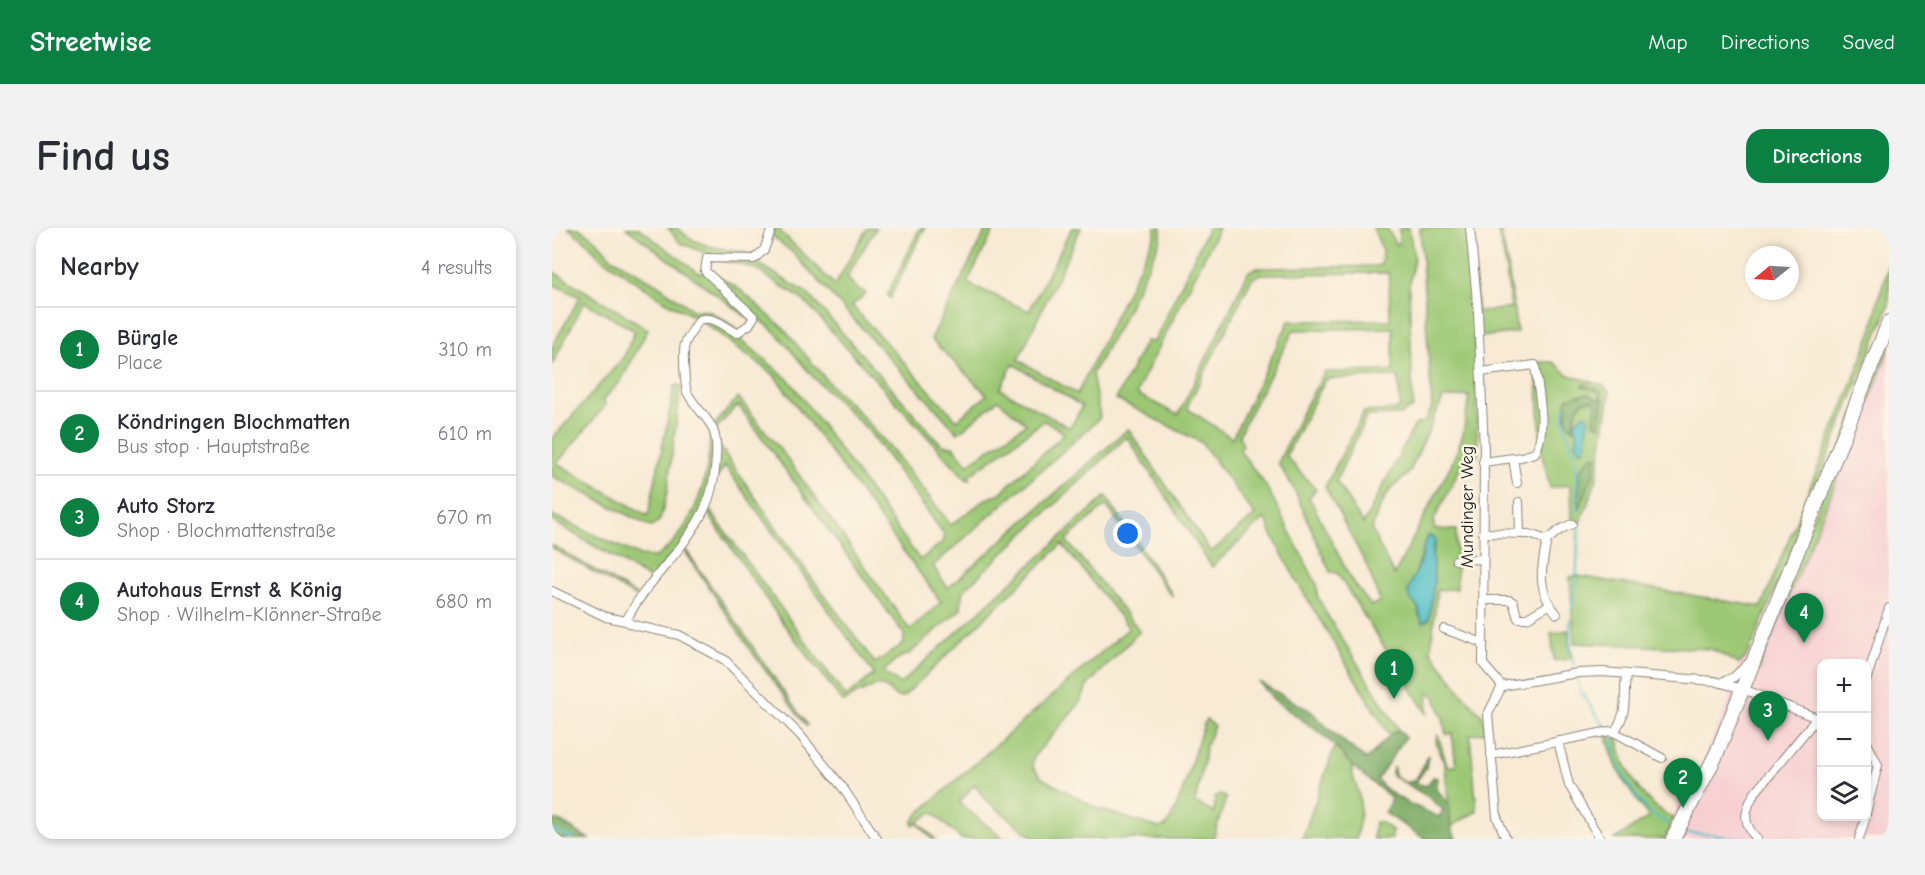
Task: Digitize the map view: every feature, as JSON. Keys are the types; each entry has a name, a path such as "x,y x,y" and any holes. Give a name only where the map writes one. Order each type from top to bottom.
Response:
{"main road":[{"path":"1674,839 1710,769 1889,322"}],"street":[{"path":"626,621 643,593 692,532 705,510 711,484 716,458 715,430 687,392 684,384 684,345 699,320 718,321 737,333 749,325 754,317 705,271 707,258 754,259 764,250 772,228"},
{"name":"Mundinger Weg","path":"1470,228 1481,372 1483,664 1502,686"},
{"path":"1481,372 1535,365 1541,419 1538,446 1534,453 1483,462"},
{"path":"1513,458 1517,483"},
{"path":"1519,502 1520,534"},
{"path":"1557,615 1544,594 1541,571 1547,540 1572,524"},
{"path":"1483,532 1520,534 1547,540"},
{"path":"1456,560 1483,559"},
{"path":"552,591 606,617 679,635 725,660 800,735 843,788 877,839"},
{"path":"1483,600 1513,602 1518,618 1527,618 1549,605"},
{"path":"1871,665 1889,608"},
{"path":"1444,629 1483,643"},
{"path":"1722,683 1744,669 1757,654"},
{"path":"1506,839 1497,817 1488,714 1502,686 1578,673 1603,672 1722,683 1817,718"},
{"path":"1614,732 1625,712 1623,697 1626,675"},
{"path":"1757,839 1748,827 1746,808 1754,794 1817,721"},
{"path":"1491,755 1610,731 1662,758"},
{"path":"1558,741 1569,785 1600,839"},
{"path":"1871,751 1878,765 1871,794"},
{"path":"1859,839 1864,821"}],"shaded area":[{"path":"1889,348 1889,839 1665,839 1673,823 1677,803 1691,786 1730,700 1729,689 1739,664 1750,649 1759,652 1752,670 1758,673"}],"green space":[{"path":"568,228 579,228 596,240 612,258 658,285 693,310 709,311 736,328 742,340 790,381 920,560 944,541 944,534 868,430 813,377 766,324 755,317 751,320 626,228 639,228 699,273 712,272 742,291 783,328 834,389 853,406 891,448 951,525 986,499 998,495 1064,434 1044,421 969,476 970,480 966,479 803,300 756,269 711,259 708,254 680,243 668,228 678,228 685,235 704,244 756,255 756,262 807,293 942,445 953,446 968,464 1026,424 998,400 958,433 794,254 771,235 773,228 780,228 781,232 835,285 867,228 876,228 847,277 856,288 866,293 852,306 957,420 987,395 931,339 987,228 995,228 967,283 1029,311 1072,228 1081,228 1018,360 1077,394 1155,235 1155,228 1161,228 1161,239 1122,321 1092,374 1100,417 933,566 948,588 1128,429 1211,552 1255,515 1202,443 1116,399 1146,341 1154,342 1208,228 1219,228 1137,394 1178,415 1249,271 1257,268 1377,266 1381,264 1382,249 1373,228 1387,228 1395,243 1399,244 1399,228 1409,228 1414,258 1409,287 1413,407 1401,415 1367,416 1336,481 1363,524 1415,425 1425,422 1432,407 1420,228 1470,228 1478,312 1511,308 1504,257 1497,228 1500,228 1517,332 1475,338 1478,455 1466,457 1434,520 1434,529 1456,530 1457,589 1437,590 1431,651 1461,692 1483,716 1486,732 1470,735 1477,811 1452,826 1450,823 1445,766 1436,742 1438,735 1447,766 1456,766 1452,734 1446,734 1434,695 1428,693 1427,714 1337,573 1330,572 1294,489 1278,463 1303,410 1325,372 1393,371 1393,328 1294,330 1239,436 1243,445 1240,451 1272,497 1317,585 1317,595 1326,613 1399,730 1390,735 1386,730 1297,582 1267,521 1264,519 1212,567 1127,437 966,588 962,594 961,609 909,654 899,658 883,672 900,684 1106,496 1174,597 1106,505 1066,540 1140,631 1087,686 1081,702 1035,755 1033,767 1042,778 1096,808 1159,828 1166,826 1173,814 1206,719 1214,726 1205,748 1195,802 1214,813 1215,798 1220,794 1226,798 1213,839 1035,839 984,798 975,784 959,803 1004,839 961,839 932,812 918,822 935,839 932,839 917,823 913,825 912,822 919,813 1129,628 1062,544 903,697 894,695 879,685 843,702 782,622 705,509 681,543 806,726 749,648 681,545 650,579 552,521 552,515 640,556 656,557 670,546 690,517 704,483 710,447 710,430 738,397 786,457 910,630 941,602 774,375 699,319 666,302 600,257 584,240","holes":["1389,273 1390,320 1289,321 1232,438 1188,409 1188,405 1252,279 1261,274","1013,364 1082,406 1072,425 1068,427 1000,389","1398,376 1400,407 1395,410 1364,412 1325,487 1367,566 1380,601 1371,606 1351,579 1309,497 1316,490 1286,456 1324,382 1328,379","1469,396 1463,434 1455,457 1394,575 1372,531 1378,513 1392,487 1410,471 1443,398","739,406 904,634 904,643 875,663 810,576 716,441 715,430","725,466 874,674 846,697 706,505 714,482","1428,536 1436,540 1432,556 1434,581 1429,619 1419,616 1418,607 1408,590"]},
{"path":"920,228 925,228 890,298 887,295"},
{"path":"1889,265 1889,305 1753,644 1745,658 1739,664 1711,649 1574,643 1570,577 1579,576 1761,607 1873,328 1878,301"},
{"path":"552,271 648,329 621,381 604,399 605,406 558,464 648,516 675,385 681,386 667,493 660,520 651,527 552,476 552,439 623,358 635,331 584,302 552,365 552,347 580,297 552,284"},
{"path":"1889,327 1889,348 1867,407 1757,673 1752,670"},
{"path":"1536,362 1553,362 1569,375 1602,385 1610,392 1597,478 1581,522 1572,522 1571,487 1569,485 1550,488 1542,455","holes":["1584,384 1598,389 1604,400 1600,426 1594,423 1596,404 1593,400 1584,401 1577,408 1573,428 1565,418 1566,402 1575,396 1582,395 1599,400 1601,398 1598,392","1596,456 1594,472 1580,507 1579,471 1589,459"]},
{"path":"1585,384 1602,391 1600,426 1594,423 1596,404 1593,400 1584,401 1577,410 1573,429 1566,420 1568,398 1588,393 1599,400 1601,398 1598,392 1583,387 1582,385"},
{"path":"1593,456 1596,456 1594,472 1580,508 1579,471"},
{"path":"552,545 637,595 636,597 552,548"},
{"path":"1568,630 1571,659 1554,661 1551,633"},
{"path":"1259,682 1311,711 1365,759 1390,735 1399,730 1405,738 1377,779 1397,797 1439,817 1443,810 1430,798 1404,782 1413,781 1417,777 1428,755 1426,768 1415,783 1427,786 1433,777 1438,778 1438,790 1449,804 1450,823 1456,839 1425,839 1385,813 1391,798 1352,766 1319,732 1274,700"},
{"path":"1607,736 1618,739 1625,764 1636,786 1652,804 1674,818 1665,839 1615,839 1649,817 1623,780"},
{"path":"1335,746 1352,766 1352,774 1359,795 1360,812 1356,839 1302,839"},
{"path":"552,819 589,839 561,839 552,836"},
{"path":"1375,822 1382,823 1392,830 1392,839 1373,839"}],"water":[{"path":"1586,414 1589,419 1586,445 1585,449 1580,450 1576,443 1578,435 1574,425"},
{"path":"1428,536 1436,540 1432,551 1434,581 1429,619 1422,623 1418,607 1409,598 1408,590 1422,558"}],"waterway":[{"path":"1565,407 1565,428 1575,456 1577,470 1576,512"},
{"path":"1571,611 1576,585 1579,523"},
{"path":"1570,620 1574,667"},
{"path":"1576,677 1581,692 1605,727"},
{"path":"1612,739 1631,789 1647,809 1669,824"},
{"path":"552,829 573,839"},
{"path":"1687,833 1712,834 1737,839"}],"place":[{"name":"Autohaus Ernst & König","path":"1804,643"},
{"name":"Bürgle","path":"1394,699"},
{"name":"Auto Storz","path":"1768,741"},
{"name":"Köndringen Blochmatten","path":"1683,808"}]}
